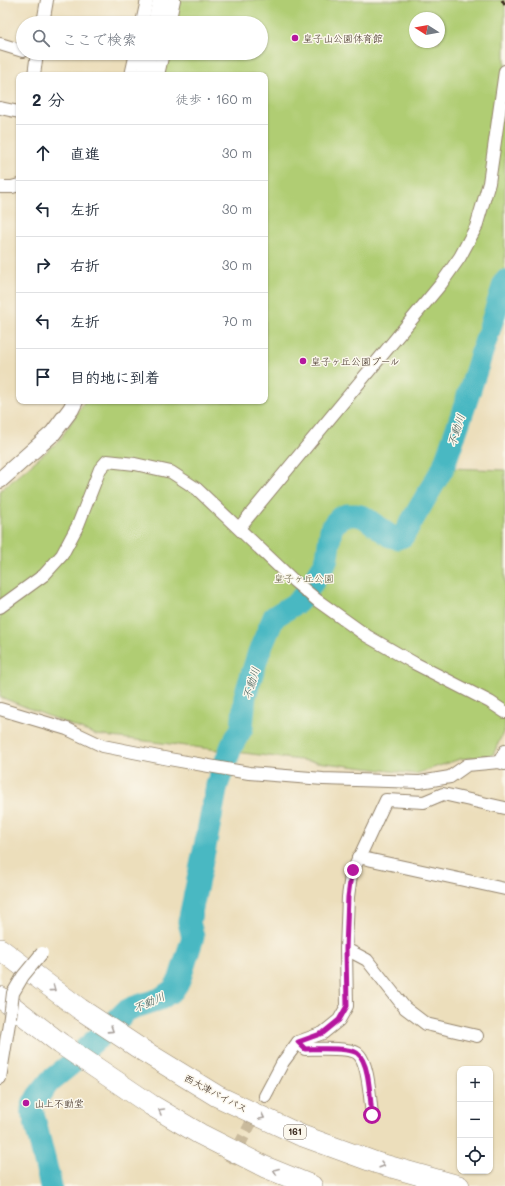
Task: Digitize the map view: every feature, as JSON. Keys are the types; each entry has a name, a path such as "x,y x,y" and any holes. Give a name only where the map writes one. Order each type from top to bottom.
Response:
{"highway":[{"name":"西大津バイパス","path":"0,949 80,1009 142,1050 217,1096 300,1135 376,1163 459,1186"},
{"path":"0,997 61,1044 151,1105 200,1134 265,1167 312,1186"}],"street":[{"path":"44,16 47,0"},
{"path":"144,16 147,0"},
{"path":"158,16 161,0"},
{"path":"171,16 174,0"},
{"path":"0,44 16,49"},
{"path":"34,72 35,60"},
{"path":"132,72 134,60"},
{"path":"145,72 147,60"},
{"path":"159,72 161,60"},
{"path":"240,528 441,284 460,257 476,227 489,182 505,71"},
{"path":"0,108 16,111"},
{"path":"0,187 16,186"},
{"path":"0,480 54,433 74,404"},
{"path":"0,606 44,575 62,555 78,525 100,469 107,461 135,464 171,472 197,489 318,601 367,636 414,663 490,702 505,712"},
{"path":"0,709 67,729 103,746 249,773 323,779 420,782 450,777 467,765 502,763 505,751"},
{"path":"450,777 451,796"},
{"path":"265,1096 283,1062 298,1042 323,1033 339,1020 347,1006 346,949 348,897 351,875 358,857 386,800 424,802 443,794 505,808"},
{"path":"358,857 505,889"},
{"path":"346,949 367,960 405,1008 426,1024 477,1036"},
{"path":"0,1078 13,993 23,976 42,953"},
{"path":"298,1042 305,1049 347,1050 357,1054 363,1060 368,1076 372,1115"}],"green space":[{"name":"皇子ヶ丘公園","path":"178,0 505,0 505,296 448,468 505,470 505,728 493,755 460,759 415,774 96,735 0,698 0,491 59,441 83,404 268,404 268,72 163,72 165,60 268,60 268,16 175,16"}],"waterway":[{"name":"不動川","path":"51,1186 32,1109 34,1103 50,1081 71,1064 126,1011 160,999 173,990 179,981 193,937 189,922 217,785 232,745 242,728 245,696 259,652 274,617 298,602 305,594 324,565 327,558 331,529 341,517 347,515 364,517 390,536 397,538 403,536 443,468 505,281"}],"tunnel":[{"path":"230,1163 265,1096"}],"railway":[{"path":"502,0 505,5"}],"place":[{"name":"皇子山公園体育館","path":"295,38"},
{"name":"皇子ヶ丘公園プール","path":"303,361"},
{"name":"山上不動堂","path":"26,1103"}],"route":[{"path":"353,870 348,897 346,949 347,1006 339,1020 323,1033 298,1042 305,1049 347,1050 357,1054 363,1060 368,1076 372,1115"}]}
